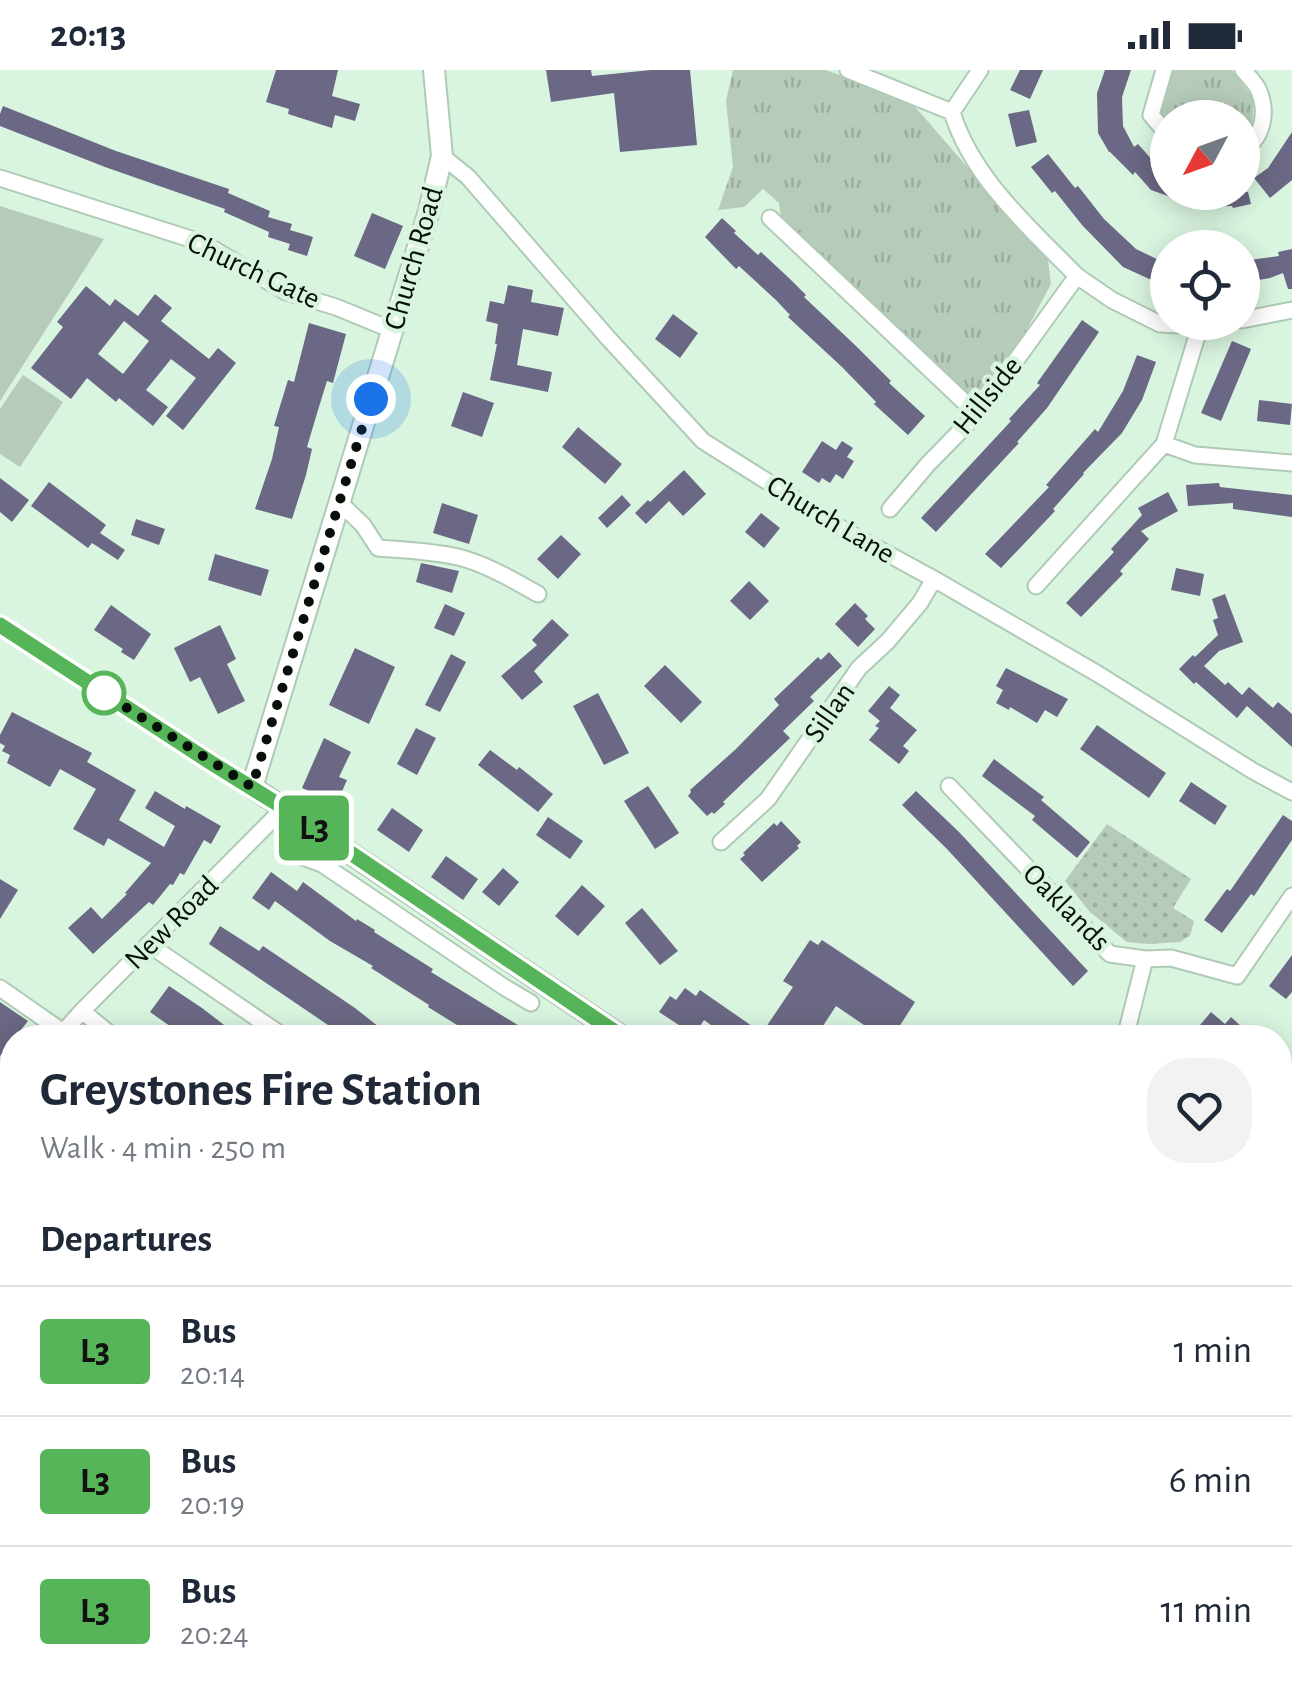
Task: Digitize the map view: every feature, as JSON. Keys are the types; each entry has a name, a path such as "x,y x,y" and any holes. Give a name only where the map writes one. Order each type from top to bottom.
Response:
{"main road":[{"name":"Church Road","path":"252,787 429,211 442,156 434,70"},
{"path":"252,787 604,1025"}],"street":[{"path":"848,70 952,112"},
{"path":"980,70 952,112 972,160 1077,276 1150,319"},
{"path":"1156,100 1164,70"},
{"path":"1243,70 1258,89 1263,115 1260,135"},
{"name":"Church Lane","path":"442,156 468,178 703,441 844,530 1098,674 1253,772 1292,792"},
{"name":"Church Gate","path":"0,178 203,242 286,292 392,330"},
{"path":"770,218 976,414"},
{"name":"Hillside","path":"890,509 976,414 1077,276"},
{"path":"1260,316 1292,310"},
{"path":"1036,586 1164,444 1196,340"},
{"path":"1164,444 1196,454 1292,463"},
{"path":"340,502 363,525 378,548 461,558 538,594"},
{"name":"Sillan","path":"721,842 768,798 860,668 920,603 934,579"},
{"path":"0,625 252,787"},
{"name":"Oaklands","path":"949,786 1110,954 1171,958 1237,976 1292,896"},
{"name":"New Road","path":"70,1025 284,808"},
{"path":"290,852 322,864 531,1003"},
{"path":"148,944 267,1025"},
{"path":"1128,1025 1146,959"},
{"path":"504,988 516,966"},
{"path":"0,988 48,1025"},
{"path":"82,1011 99,1025"}],"green space":[{"path":"733,70 826,70 911,102 1048,260 1051,284 1009,363 985,391 963,395 781,218 779,203 763,189 744,207 718,210 733,167 726,101"},
{"path":"1173,70 1232,70 1254,99 1254,100 1162,100"},
{"path":"0,206 104,239 0,401"},
{"path":"23,375 63,402 20,467 0,454 0,409"},
{"path":"1107,824 1191,879 1173,908 1194,921 1190,936 1180,942 1127,942 1090,912 1065,881"}],"building":[{"path":"276,70 338,70 332,96 360,104 355,121 335,115 332,128 288,114 289,109 266,102"},
{"path":"546,70 591,70 592,76 690,70 697,145 620,152 614,93 551,102"},
{"path":"1020,70 1043,70 1030,99 1010,90"},
{"path":"1105,70 1131,70 1122,97 1123,126 1134,147 1138,144 1150,157 1150,189 1109,152 1098,133 1097,93"},
{"path":"3,106 116,151 229,189 228,193 270,211 268,217 292,224 290,230 313,237 307,256 288,250 290,244 268,237 269,232 224,212 225,209 0,126"},
{"path":"1029,110 1037,142 1016,147 1008,114"},
{"path":"1292,132 1292,180 1270,198 1260,186 1260,174"},
{"path":"1048,154 1104,219 1136,249 1150,256 1150,279 1123,267 1031,167"},
{"path":"372,213 403,226 385,269 354,256"},
{"path":"722,218 758,255 761,252 790,279 925,416 908,435 788,317 776,300 739,266 736,269 705,237"},
{"path":"1292,249 1292,289 1288,289 1283,273 1260,280 1260,259 1279,256 1278,252"},
{"path":"508,285 533,290 531,302 564,308 558,336 523,329 517,365 552,372 548,392 490,380 498,324 486,321 490,301 504,304"},
{"path":"86,286 110,306 115,299 138,316 155,294 172,308 161,321 209,359 218,348 236,363 183,430 166,416 196,378 171,359 146,390 168,407 153,426 87,378 71,399 31,368 63,327 57,322","holes":["124,321 149,341 123,374 98,354"]},
{"path":"673,314 698,333 680,358 655,339"},
{"path":"1082,320 1099,332 1047,408 936,532 921,518 1011,421 1040,385 1037,383"},
{"path":"309,323 346,334 333,383 327,381 307,447 312,449 292,519 255,509 272,459 279,427 274,426 288,380 294,382"},
{"path":"1232,341 1251,349 1221,421 1201,413"},
{"path":"1137,355 1156,362 1142,400 1122,433 1001,568 985,554 1049,487 1046,485 1095,429 1098,432 1123,391"},
{"path":"463,392 494,403 482,437 451,426"},
{"path":"1259,400 1292,404 1290,425 1257,421"},
{"path":"578,427 622,464 605,484 562,447"},
{"path":"822,441 836,450 842,441 853,448 847,457 854,461 843,479 836,474 830,483 822,478 819,483 802,472"},
{"path":"684,470 706,494 683,516 669,501 646,524 635,513"},
{"path":"0,478 29,500 12,522 0,512"},
{"path":"49,482 106,525 100,533 125,550 118,560 92,543 88,548 31,506"},
{"path":"1219,483 1220,487 1292,495 1292,517 1233,509 1233,503 1188,506 1186,485"},
{"path":"1168,492 1178,511 1141,531 1149,539 1120,571 1123,574 1081,617 1066,603 1114,552 1111,549 1142,515 1138,508"},
{"path":"622,495 631,505 607,528 598,518"},
{"path":"442,503 478,515 469,544 433,533"},
{"path":"761,513 780,528 764,548 745,532"},
{"path":"136,519 165,529 159,545 131,535"},
{"path":"561,535 581,554 558,579 537,559"},
{"path":"215,554 269,570 261,596 208,580"},
{"path":"421,563 459,571 452,593 416,582"},
{"path":"1176,568 1204,574 1200,596 1171,590"},
{"path":"749,581 769,601 750,620 730,601"},
{"path":"1225,594 1243,642 1219,651 1204,666 1242,695 1249,687 1273,708 1278,702 1292,714 1292,747 1247,706 1237,718 1179,669 1218,635 1212,599"},
{"path":"855,603 875,629 858,647 835,624"},
{"path":"445,604 465,613 454,636 434,628"},
{"path":"111,605 151,634 134,660 94,630"},
{"path":"552,619 569,635 534,671 543,682 522,700 501,676 537,645 532,640"},
{"path":"220,625 236,659 227,664 245,701 218,714 200,677 190,682 174,648"},
{"path":"355,648 395,667 369,724 329,705"},
{"path":"829,652 842,666 783,731 790,738 725,804 707,816 688,796 690,790 779,705 774,699 818,657 821,660"},
{"path":"451,654 466,662 440,712 425,705"},
{"path":"665,665 702,702 681,723 644,686"},
{"path":"1006,668 1068,699 1057,717 1045,710 1037,723 996,703 1003,690 996,686"},
{"path":"889,686 900,695 890,708 917,730 903,746 909,751 899,764 869,740 880,721 868,711"},
{"path":"598,693 629,753 604,765 573,706"},
{"path":"12,712 92,753 87,762 136,790 119,820 164,847 175,826 145,808 155,791 221,826 211,844 204,840 184,875 180,873 153,905 149,902 93,954 68,928 91,907 102,919 151,863 108,838 104,846 73,829 96,789 60,769 50,787 7,763 10,755 2,751 5,746 0,743 0,735"},
{"path":"1097,725 1166,773 1149,798 1080,749"},
{"path":"416,728 436,738 417,775 397,764"},
{"path":"324,738 351,752 339,777 347,780 337,803 302,788"},
{"path":"490,750 553,794 538,812 478,765"},
{"path":"994,759 1044,797 1041,800 1090,842 1077,858 1032,820 1035,816 982,776"},
{"path":"1191,782 1227,806 1215,825 1179,801"},
{"path":"648,786 679,833 655,849 624,801"},
{"path":"916,791 1088,971 1073,986 902,805"},
{"path":"392,808 423,830 409,852 377,830"},
{"path":"1283,815 1292,821 1292,840 1254,896 1251,894 1222,933 1204,920 1227,889 1230,891"},
{"path":"548,817 583,841 570,859 536,835"},
{"path":"781,821 801,842 762,882 740,859 774,823 777,826"},
{"path":"446,856 478,879 463,900 431,877"},
{"path":"503,868 519,882 499,906 482,892"},
{"path":"271,872 297,891 303,882 433,969 431,972 518,1025 457,1025 275,901 269,910 252,898"},
{"path":"0,879 18,890 0,919"},
{"path":"582,885 605,906 578,936 555,916"},
{"path":"642,908 678,951 660,965 625,923"},
{"path":"220,926 259,951 263,946 377,1025 328,1025 209,944"},
{"path":"810,940 818,945 822,940 915,1002 900,1025 864,1025 836,1006 824,1025 767,1025 793,987 783,981"},
{"path":"1292,955 1292,992 1286,999 1269,986"},
{"path":"169,986 224,1025 168,1025 150,1012"},
{"path":"685,988 696,996 700,990 750,1025 711,1025 704,1020 701,1025 679,1025 659,1012 670,996 676,1000"},
{"path":"0,1002 28,1021 25,1025 0,1025"},
{"path":"1211,1012 1225,1024 1231,1017 1240,1025 1200,1025"}],"bus line":[{"name":"L3","path":"0,625 284,808 604,1025"}],"route":[{"path":"104,693 100,691 252,787 371,399"}]}
